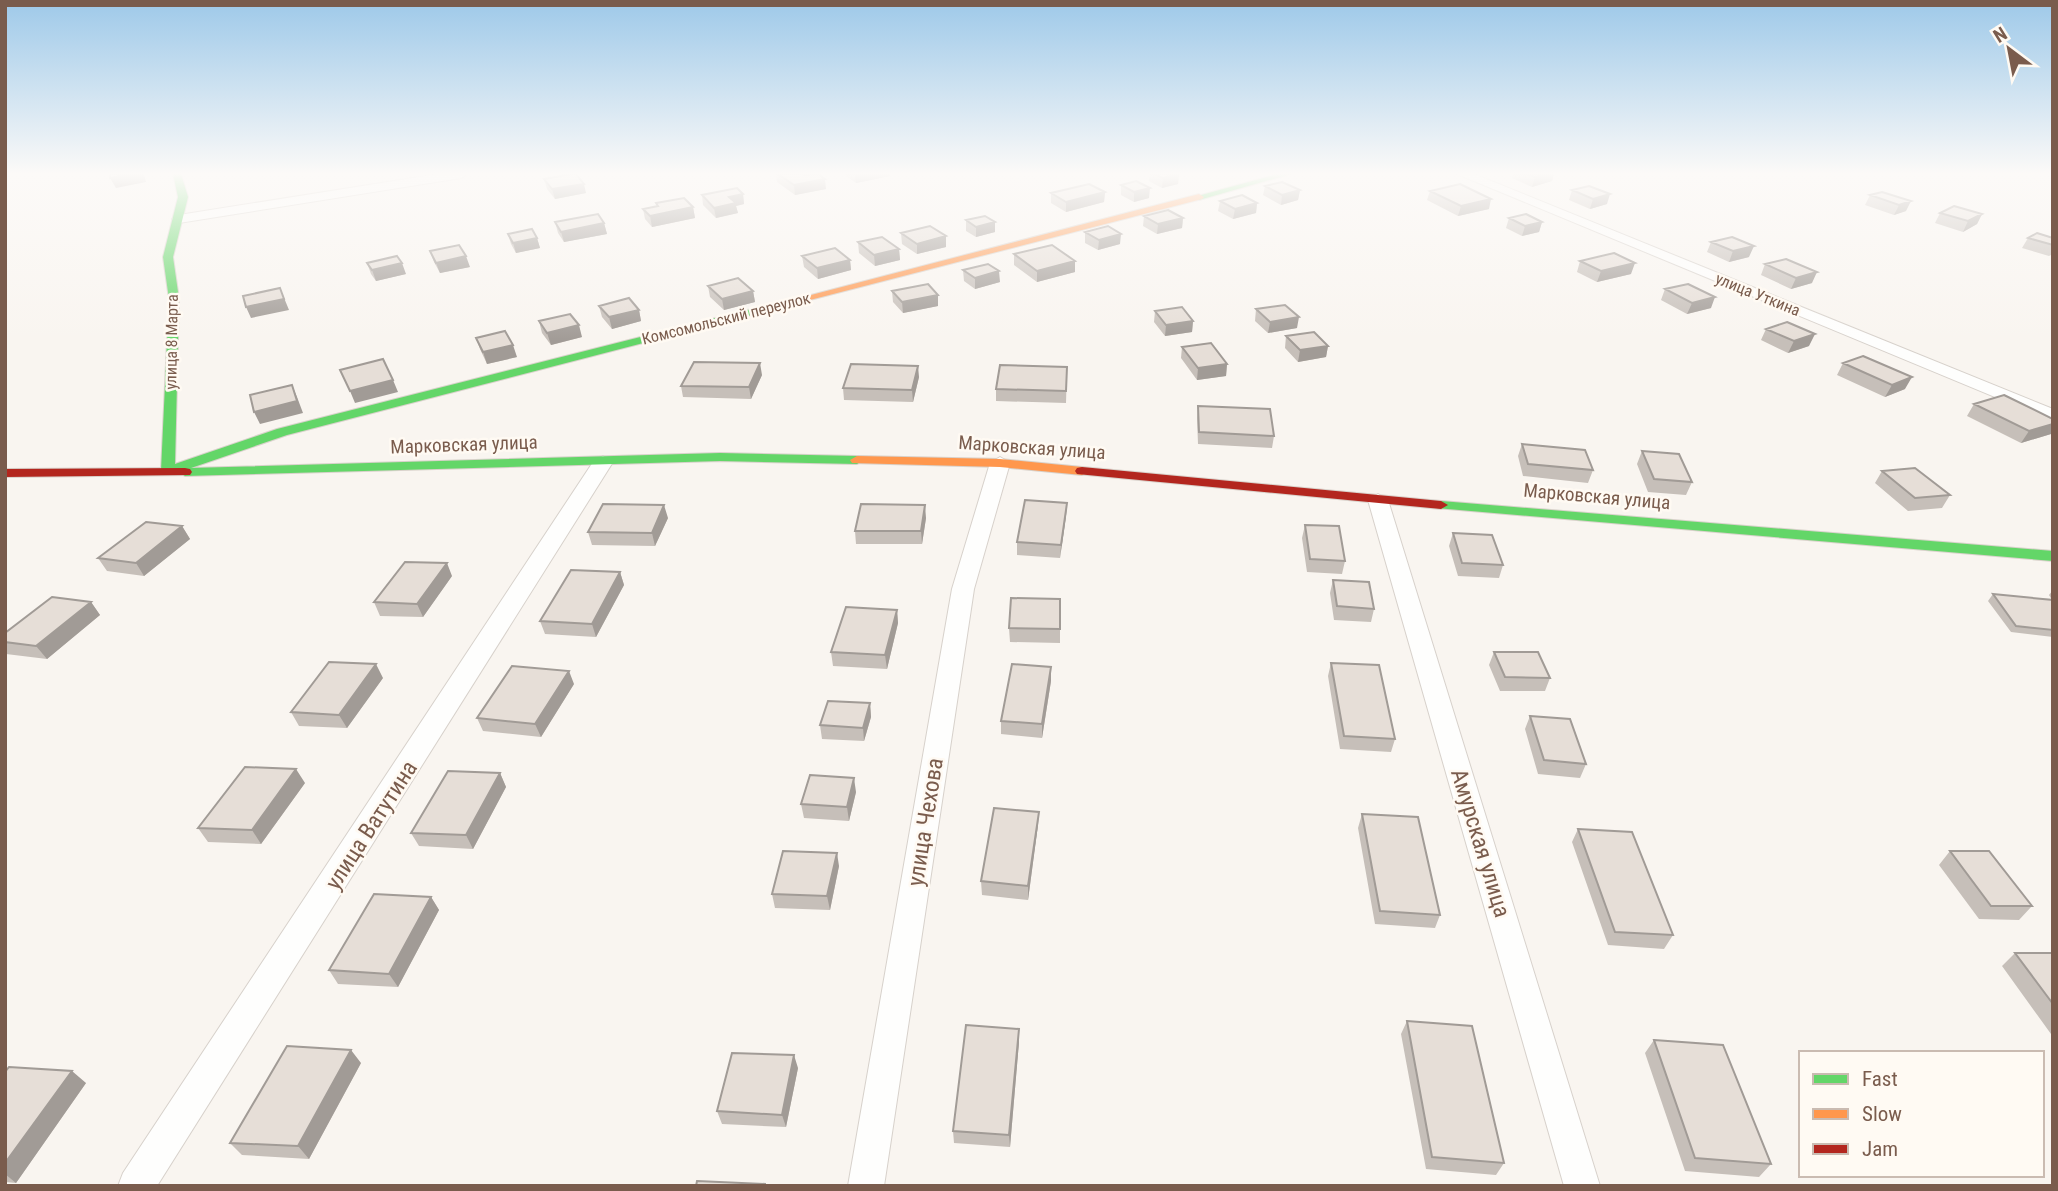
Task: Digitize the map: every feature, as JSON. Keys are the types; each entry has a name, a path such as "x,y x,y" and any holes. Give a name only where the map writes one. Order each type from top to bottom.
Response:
{"street":[{"name":"улица 8 Марта","path":"168,471 174,299 168,257 176,230"},
{"name":"Комсомольский переулок","path":"168,471 282,432 1070,230"},
{"name":"улица Уткина","path":"1599,230 2053,416"},
{"name":"Марковская улица","path":"5,473 720,457 1000,463 1378,500 2053,556"},
{"name":"улица Ватутина","path":"136,1186 603,461"},
{"name":"улица Чехова","path":"866,1186 962,589 1000,463"},
{"name":"Амурская улица","path":"1378,500 1583,1186"}],"building":[{"path":"532,230 537,238 513,243 508,234"},
{"path":"936,230 946,236 917,244 901,233"},
{"path":"1114,230 1121,234 1099,240 1085,232"},
{"path":"2037,233 2053,238 2053,245 2028,238"},
{"path":"882,237 899,249 874,255 858,242"},
{"path":"1732,237 1754,246 1733,251 1711,242"},
{"path":"459,245 466,256 436,263 430,251"},
{"path":"1052,245 1075,261 1037,271 1014,254"},
{"path":"835,248 850,260 817,268 802,256"},
{"path":"1614,253 1635,263 1601,271 1580,261"},
{"path":"397,256 402,263 372,270 367,263"},
{"path":"1786,259 1817,272 1796,278 1765,264"},
{"path":"988,264 999,271 975,278 963,270"},
{"path":"738,278 753,291 722,299 708,286"},
{"path":"928,284 938,295 902,302 892,291"},
{"path":"1688,284 1715,297 1692,303 1665,289"},
{"path":"280,288 284,299 246,307 243,296"},
{"path":"629,298 639,310 609,317 599,306"},
{"path":"1285,305 1299,317 1270,322 1256,309"},
{"path":"1182,307 1193,321 1166,325 1155,311"},
{"path":"570,314 579,325 547,333 539,321"},
{"path":"1787,322 1815,334 1794,341 1766,329"},
{"path":"505,331 513,345 483,352 476,338"},
{"path":"1314,332 1328,346 1300,350 1286,336"},
{"path":"1211,343 1227,364 1198,368 1182,347"},
{"path":"1863,356 1912,377 1892,385 1843,363"},
{"path":"383,359 393,380 350,391 340,370"},
{"path":"694,362 760,363 749,387 681,386"},
{"path":"851,364 918,366 912,390 843,388"},
{"path":"1000,365 1067,367 1066,391 996,389"},
{"path":"292,385 297,401 254,412 250,395"},
{"path":"2004,395 2053,419 2053,424 2029,431 1974,404"},
{"path":"1198,406 1270,409 1274,436 1199,432"},
{"path":"1522,444 1585,450 1593,470 1528,464"},
{"path":"1642,451 1679,454 1692,482 1654,479"},
{"path":"1915,468 1950,495 1915,498 1882,471"},
{"path":"1025,500 1067,503 1061,545 1017,542"},
{"path":"603,504 664,505 652,533 588,532"},
{"path":"861,504 925,505 921,531 855,531"},
{"path":"146,522 182,526 136,563 98,558"},
{"path":"1305,525 1339,526 1345,561 1310,559"},
{"path":"1453,533 1492,535 1503,565 1462,563"},
{"path":"405,562 447,563 417,604 374,602"},
{"path":"571,570 620,572 592,624 540,621"},
{"path":"1333,580 1369,582 1374,609 1337,606"},
{"path":"1993,594 2053,600 2053,630 2016,626"},
{"path":"52,597 91,602 36,646 5,642 5,633"},
{"path":"1011,598 1060,599 1060,629 1009,628"},
{"path":"846,607 897,610 885,655 831,652"},
{"path":"1494,652 1538,652 1550,678 1505,677"},
{"path":"329,662 376,664 339,715 291,712"},
{"path":"1331,663 1379,665 1395,739 1344,736"},
{"path":"1012,664 1051,667 1042,724 1001,721"},
{"path":"512,666 569,671 535,724 477,718"},
{"path":"828,701 870,703 863,728 820,725"},
{"path":"1530,716 1570,719 1586,764 1544,760"},
{"path":"245,767 296,769 252,830 198,828"},
{"path":"448,771 500,773 466,835 411,833"},
{"path":"810,775 854,778 847,807 801,804"},
{"path":"994,808 1039,812 1028,886 981,881"},
{"path":"1362,814 1418,817 1440,915 1380,911"},
{"path":"1578,829 1632,832 1673,935 1615,932"},
{"path":"783,851 837,853 827,896 772,894"},
{"path":"1950,851 1989,851 2032,906 1991,906"},
{"path":"374,894 431,897 389,974 329,970"},
{"path":"2015,953 2053,953 2053,1004"},
{"path":"1407,1021 1472,1026 1504,1163 1432,1157"},
{"path":"966,1025 1019,1029 1009,1135 953,1131"},
{"path":"1654,1040 1723,1045 1771,1164 1695,1158"},
{"path":"287,1046 351,1050 298,1146 230,1143"},
{"path":"732,1053 794,1055 782,1115 717,1111"},
{"path":"9,1067 72,1071 5,1163 5,1072"},
{"path":"697,1181 765,1184 765,1186 696,1186"}],"traffic: fast":[{"path":"175,230 168,257 174,299 168,471 282,432 771,307"},
{"path":"185,472 720,457 857,460"},
{"path":"1441,505 2053,556"}],"traffic: slow":[{"path":"771,307 1072,230"},
{"path":"857,460 1000,463 1082,471"}],"traffic: jam":[{"path":"1082,471 1441,505"},
{"path":"5,473 185,472"}]}
